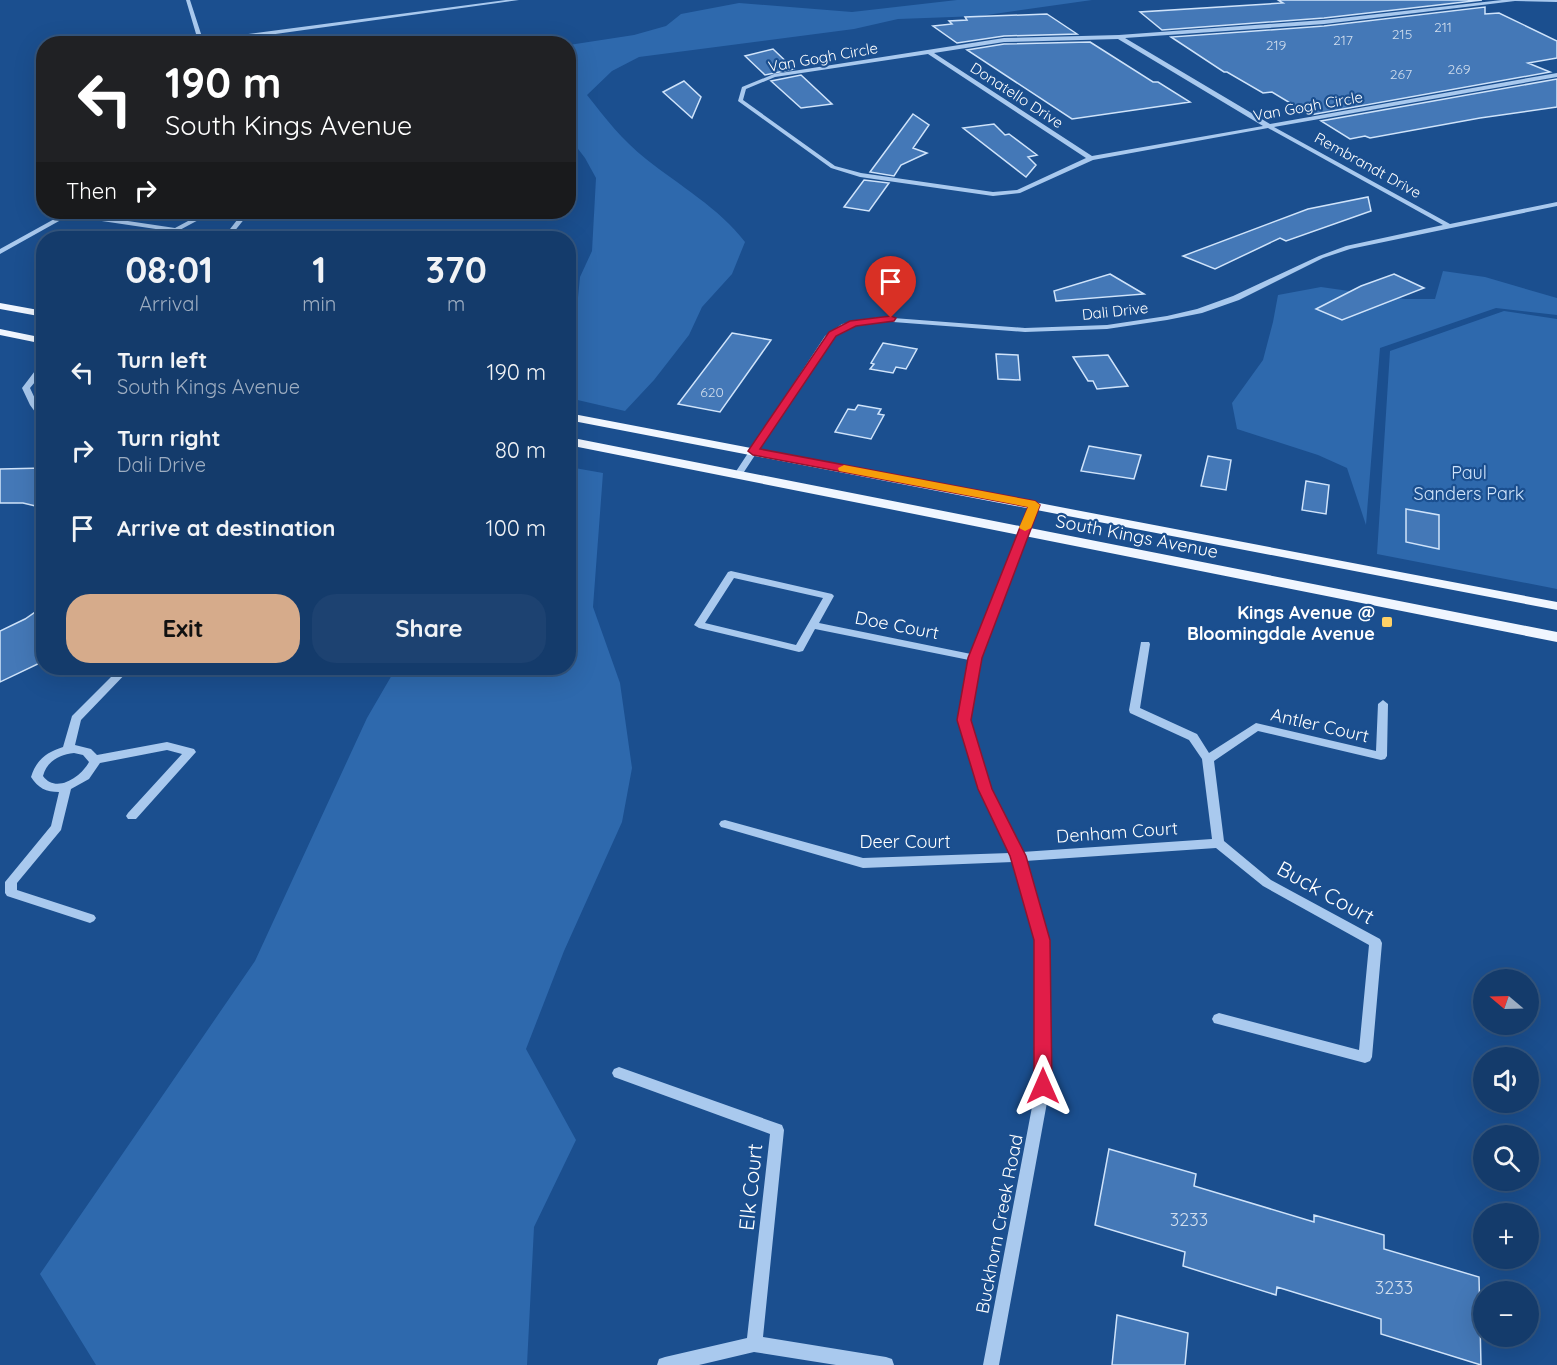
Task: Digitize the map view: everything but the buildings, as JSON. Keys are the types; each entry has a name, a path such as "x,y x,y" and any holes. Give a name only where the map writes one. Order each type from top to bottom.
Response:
{"main road":[{"path":"0,306 36,313"},
{"path":"0,332 36,339"},
{"name":"South Kings Avenue","path":"576,418 1557,606"},
{"name":"South Kings Avenue","path":"576,443 1557,638"}],"street":[{"path":"188,0 200,36"},
{"path":"253,36 517,0"},
{"name":"Van Gogh Circle","path":"1557,1 1515,0 1442,7 1387,17 1119,37 1004,40 774,76 744,88 740,100 833,167 860,175 1001,194 1018,192 1092,158 1557,75"},
{"name":"Rembrandt Drive","path":"1119,37 1268,126 1449,226"},
{"name":"Donatello Drive","path":"929,52 1092,158"},
{"name":"Dali Drive","path":"737,476 828,338 838,330 854,324 891,318 985,328 1038,330 1107,327 1151,321 1199,311 1227,301 1341,249 1557,204"},
{"path":"37,231 58,219"},
{"path":"101,219 176,230 196,219"},
{"path":"231,231 241,219"},
{"path":"0,252 36,232"},
{"path":"36,375 26,388 36,408"},
{"name":"Buckhorn Creek Road","path":"991,1365 1043,1086 1042,940 1018,856 985,789 964,720 975,658 1035,505"},
{"path":"731,574 829,596 812,625 799,649 699,625 731,574"},
{"name":"Doe Court","path":"812,625 975,658"},
{"path":"1145,644 1134,710 1193,737 1209,759 1218,843"},
{"path":"68,750 76,719 119,675"},
{"name":"Antler Court","path":"1209,759 1256,727 1381,756 1383,704"},
{"path":"94,760 167,746 190,752 132,816"},
{"path":"68,750 89,752 94,760 93,768 88,774 66,786 46,786 37,777 42,764 48,758 68,750"},
{"path":"66,786 57,827 11,882 11,893 90,918"},
{"name":"Deer Court","path":"726,824 862,862 1018,856"},
{"name":"Denham Court","path":"1018,856 1218,843"},
{"name":"Buck Court","path":"1218,843 1268,883 1376,943 1365,1057 1219,1019"},
{"name":"Elk Court","path":"619,1073 777,1131 754,1344"},
{"path":"664,1365 754,1344 886,1365"}],"green space":[{"path":"957,0 1092,0 980,16 898,19 854,29 639,57 612,71 587,95 629,144 723,218 745,242 732,274 702,307 689,335 654,380 625,411 576,400 576,318 580,277 592,251 596,178 576,146 576,44 634,35 666,26 681,14 739,3 852,12"},
{"path":"1443,271 1485,277 1557,298 1557,315 1496,308 1380,348 1366,525 1347,468 1318,455 1237,429 1232,403 1263,360 1278,295 1321,287 1405,299 1435,299"},
{"name":"Paul Sanders Park","path":"1504,311 1557,319 1557,589 1377,554 1390,351"},
{"path":"576,468 603,473 593,607 620,683 632,768 622,822 564,951 526,1049 576,1140 534,1227 527,1365 96,1365 40,1274 255,961 367,718 392,675 576,675"}],"slow traffic":[{"path":"844,468 1035,505 1025,528"}],"place":[{"name":"Kings Avenue @ Bloomingdale Avenue","path":"1387,622"}],"route":[{"path":"891,318 845,326 832,334 753,451 1035,505 975,658 964,720 985,789 1018,856 1042,940 1043,1086"}]}
